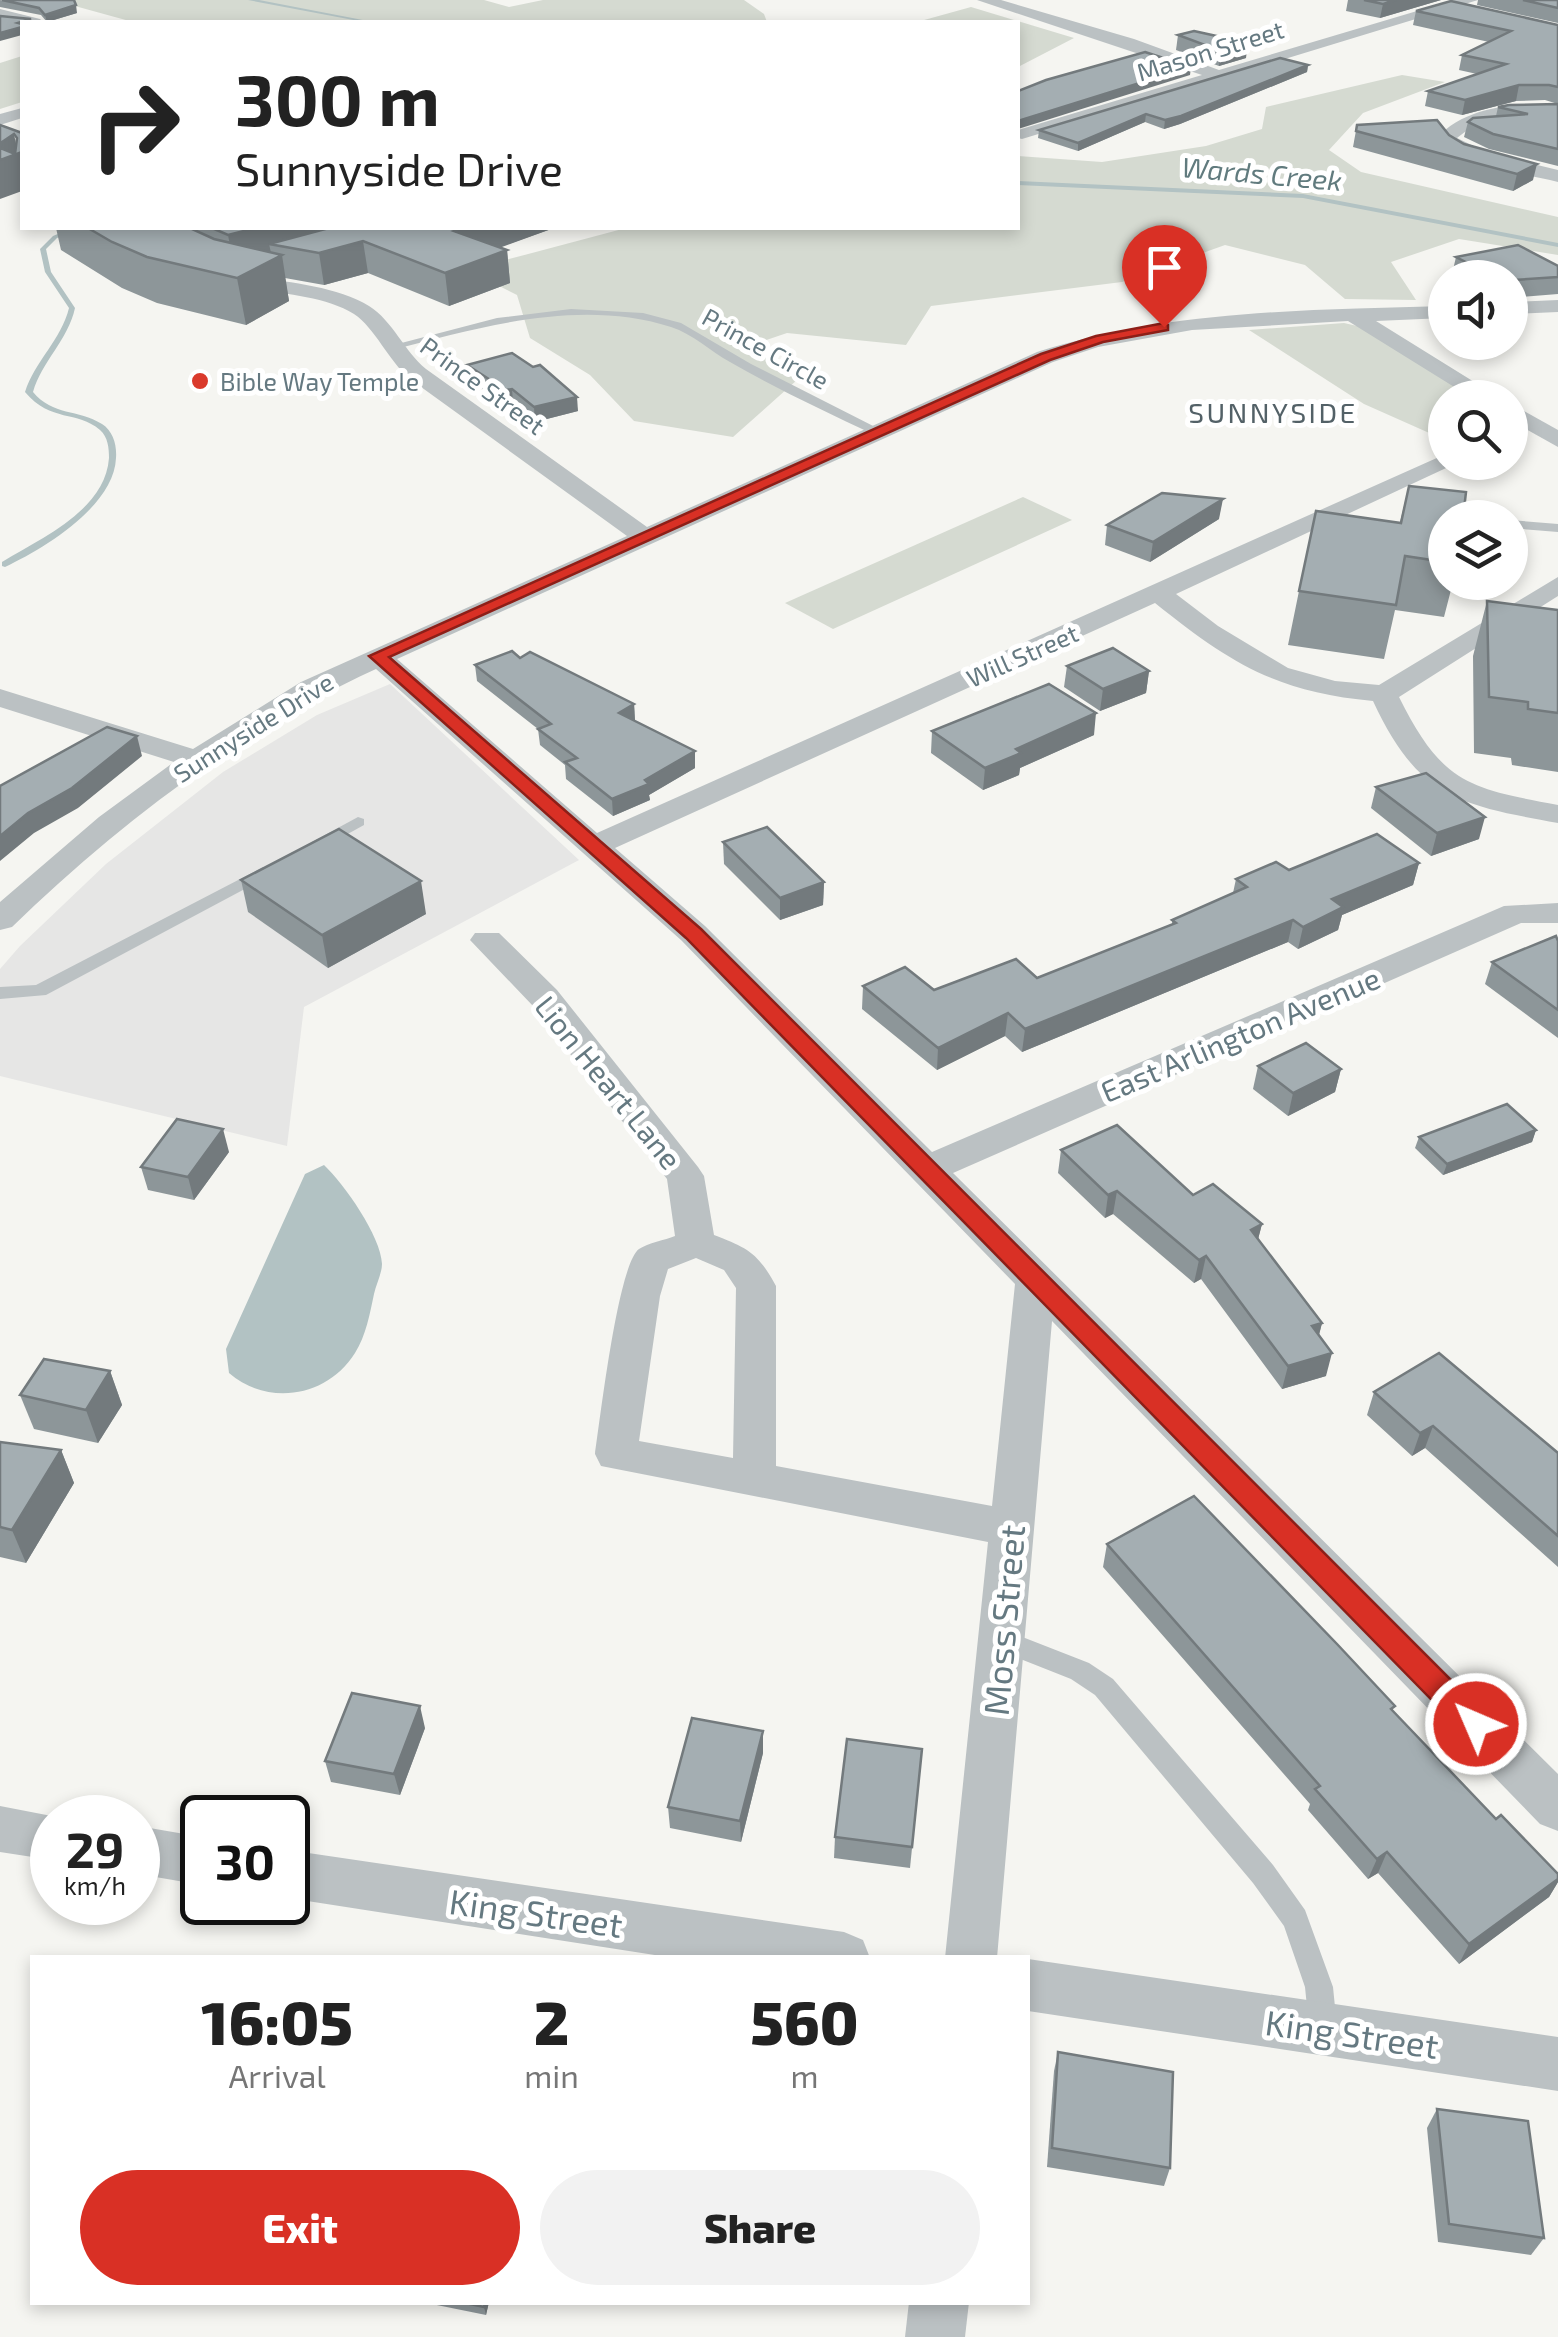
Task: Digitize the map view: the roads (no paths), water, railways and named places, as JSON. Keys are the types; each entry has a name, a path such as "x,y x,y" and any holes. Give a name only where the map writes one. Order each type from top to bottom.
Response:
{"street":[{"path":"985,0 1128,42 1215,74"},
{"path":"1417,0 1446,7"},
{"name":"Mason Street","path":"1022,134 1446,7 1474,7"},
{"path":"1558,112 1523,108 1466,126 1446,138 1464,149 1558,176"},
{"name":"Prince Street","path":"283,263 224,275 360,309 371,316 392,348 418,374 644,537"},
{"path":"1528,307 1558,306"},
{"name":"Sunnyside Drive","path":"0,920 114,818 195,759 311,688 1046,357 1120,334 1210,323 1428,313"},
{"path":"1354,316 1459,380"},
{"path":"1528,430 1558,440"},
{"name":"Will Street","path":"596,845 1428,471"},
{"path":"1159,594 1208,632 1278,674 1334,689 1384,694 1558,584"},
{"path":"377,656 694,934 1558,1808"},
{"path":"1384,694 1414,754 1442,778 1484,798 1558,814"},
{"path":"0,698 195,759"},
{"name":"East Arlington Avenue","path":"925,1170 1516,913 1558,914"},
{"name":"Lion Heart Lane","path":"486,940 545,998 685,1176 696,1243"},
{"path":"754,1480 756,1286 738,1260 696,1243 651,1260 640,1296 616,1454 754,1480 1012,1528"},
{"name":"Moss Street","path":"971,1955 1035,1282"},
{"path":"0,1829 30,1834"},
{"name":"King Street","path":"310,1877 824,1955"},
{"name":"King Street","path":"1030,1985 1558,2064"},
{"path":"936,2337 939,2305"}],"lane":[{"name":"Prince Circle","path":"392,348 520,319 592,313 642,317 692,331 725,355 878,432"},
{"path":"1528,526 1558,528"},
{"path":"306,850 358,822"},
{"path":"0,993 40,991 288,859"},
{"path":"1001,1640 1067,1665 1104,1687 1263,1874 1295,1920 1311,1961 1319,1987 1323,2029"}],"waterway":[{"name":"Wards Creek","path":"251,0 359,20"},
{"name":"Wards Creek","path":"1020,183 1303,196 1558,245"},
{"path":"5,564 75,519 104,488 112,471 112,447 104,430 44,406 29,392 38,369 65,331 72,308 48,272 43,249 55,237 71,230"}],"place":[{"name":"Bible Way Temple","path":"200,381"}],"district":[{"name":"SUNNYSIDE","path":"1273,412"}]}
